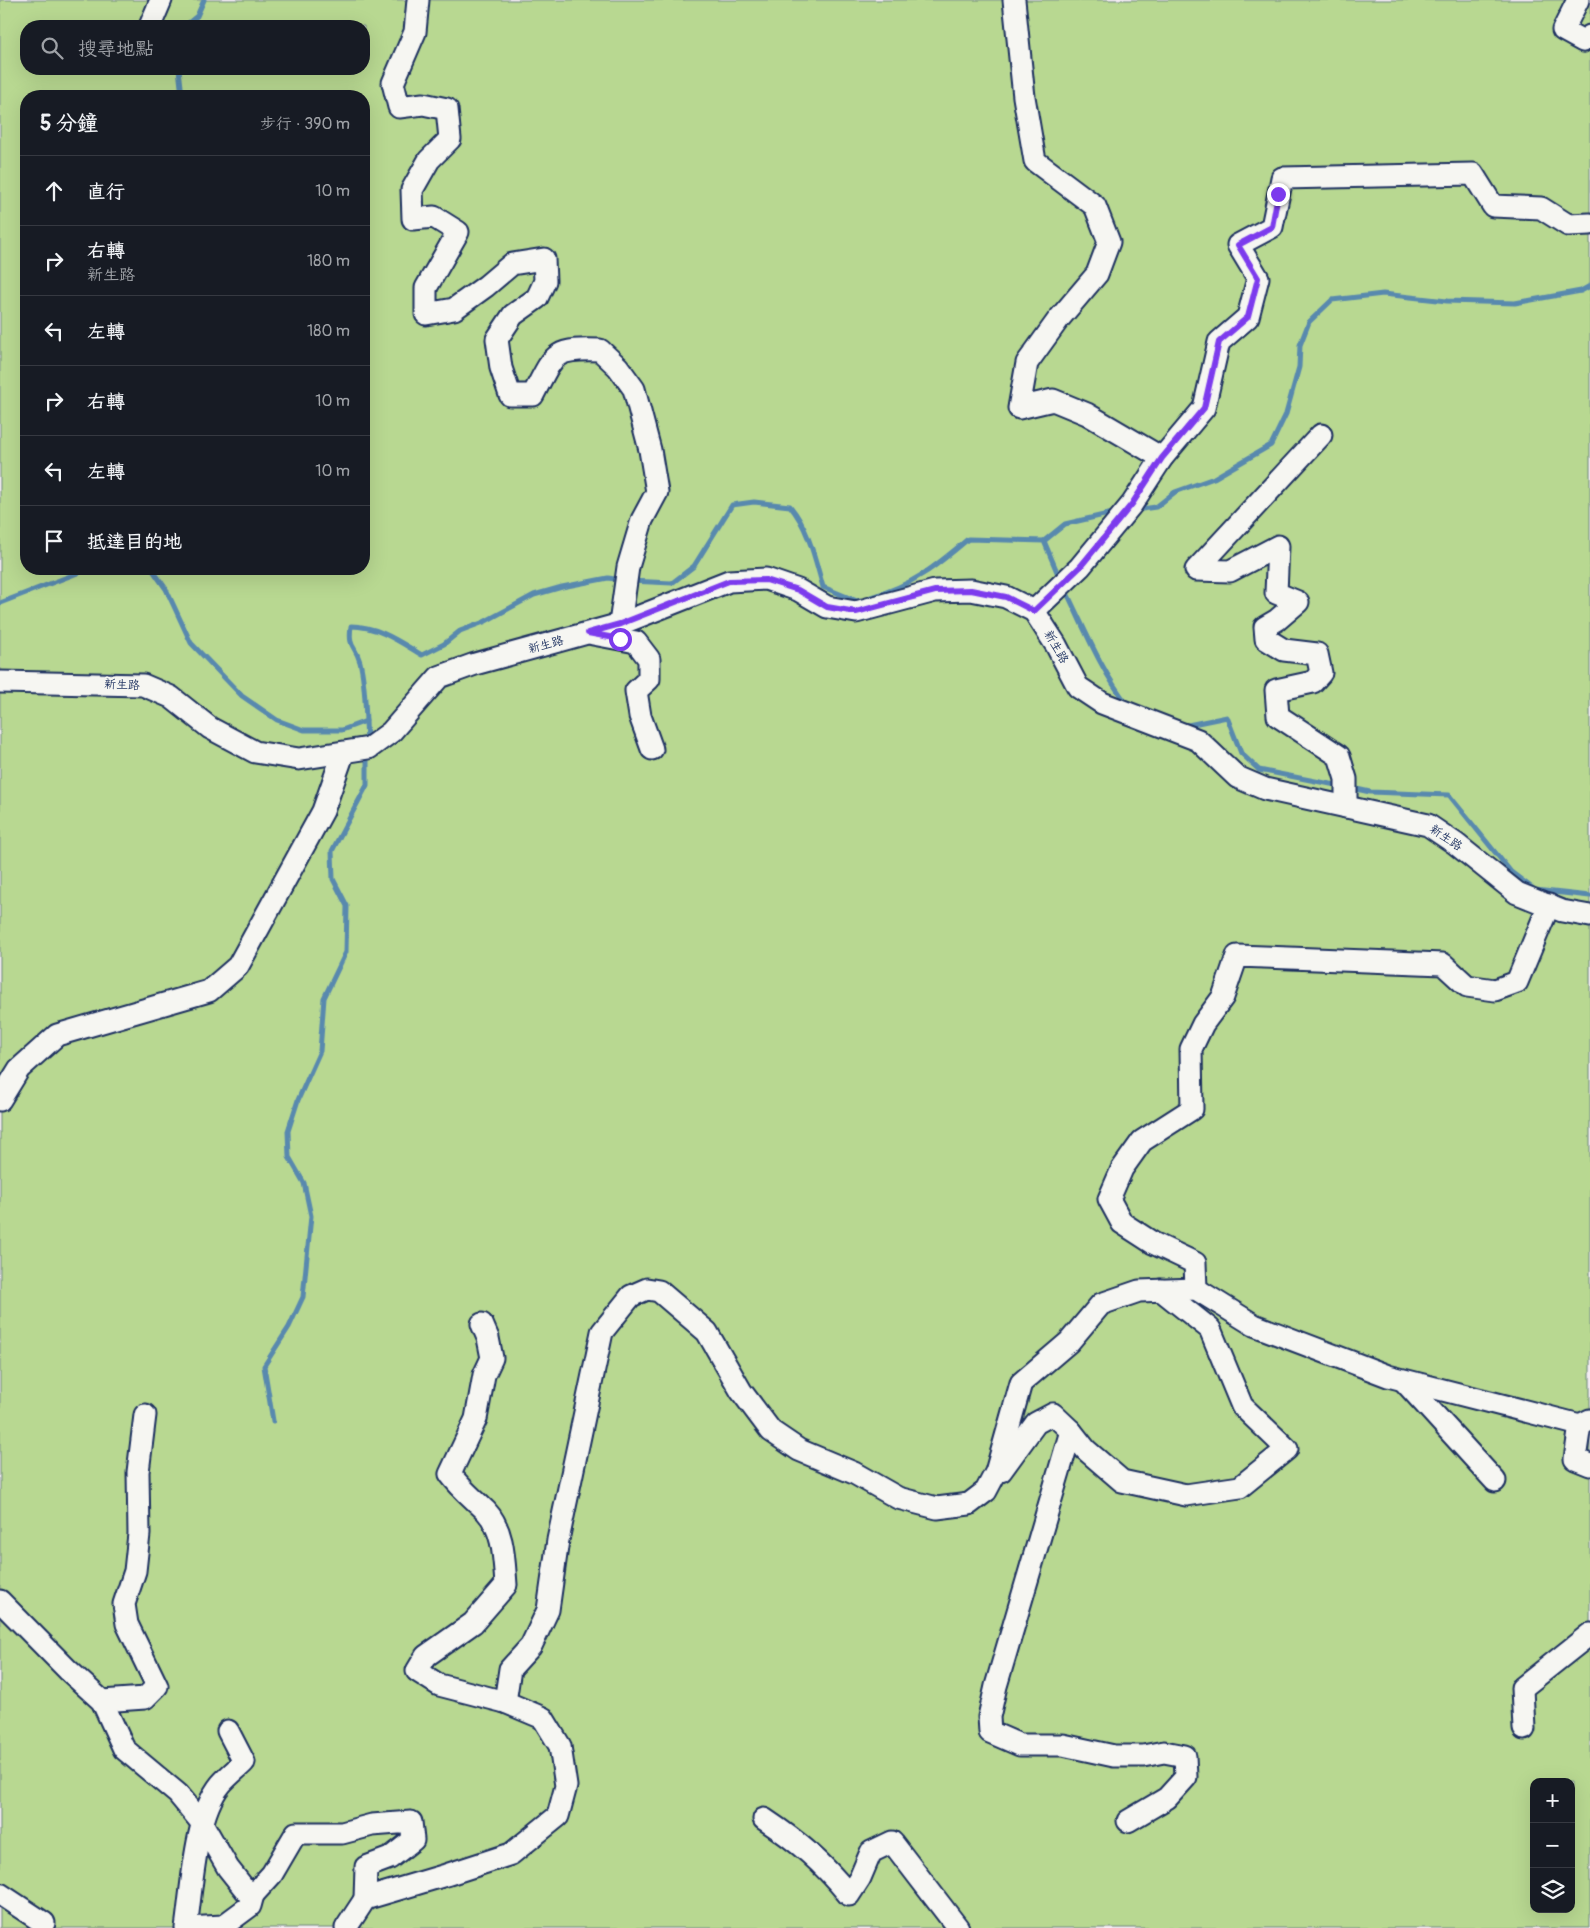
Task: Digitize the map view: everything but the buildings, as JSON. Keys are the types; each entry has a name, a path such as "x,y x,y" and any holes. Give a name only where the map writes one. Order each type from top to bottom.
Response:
{"street":[{"path":"153,20 162,0"},
{"path":"418,0 415,32 393,83 399,107 423,104 447,109 450,139 429,160 412,190 414,219 434,217 458,232 426,288 426,314 454,309 512,264 544,259 546,282 537,298 513,315 497,339 500,368 510,395 533,395 552,359 571,349 600,350 618,367 634,389 650,450 657,492 642,520 627,569 620,624"},
{"path":"1014,0 1024,97 1035,161 1095,206 1109,242 1096,274 1058,320 1027,363 1019,408 1053,400 1087,414 1162,458"},
{"path":"1578,0 1563,30 1583,41 1590,36"},
{"path":"1034,611 1071,576 1117,522 1132,504 1162,458 1204,408 1219,342 1248,317 1258,278 1238,245 1272,227 1282,178 1473,174 1493,206 1541,208 1568,225 1590,224"},
{"path":"1321,436 1196,570 1230,571 1278,546 1276,593 1298,602 1277,620 1265,627 1266,639 1284,650 1317,654 1321,673 1313,682 1276,690 1278,716 1339,756 1346,795"},
{"name":"新生路","path":"0,682 143,685 171,697 210,728 255,752 299,759 356,751 391,732 439,677 476,664 620,624 729,581 766,580 798,590 827,607 856,612 935,591 971,590 1006,597 1034,611 1056,645 1078,687 1102,703 1198,740 1237,777 1265,789 1346,795 1428,825 1456,844 1517,893 1562,911 1590,916"},
{"path":"588,633 636,642 649,659 649,679 636,691 640,716 652,749"},
{"path":"0,1100 19,1069 58,1035 209,991 238,966 356,751"},
{"path":"1196,1289 1195,1264 1153,1243 1122,1223 1109,1200 1122,1169 1142,1141 1192,1109 1191,1049 1203,1024 1223,997 1237,956 1443,964 1467,986 1495,990 1517,982 1548,905"},
{"path":"505,1702 510,1669 531,1646 548,1610 558,1540 602,1332 631,1296 647,1289 659,1290 707,1332 740,1391 771,1431 799,1450 854,1473 898,1498 937,1508 969,1504 986,1492 1036,1423 1053,1414 1072,1431 1086,1450 1122,1481 1186,1495 1240,1487 1287,1449 1242,1406 1210,1329 1161,1290"},
{"path":"986,1492 996,1472 1021,1383 1069,1342 1101,1304 1139,1290 1196,1289 1254,1325 1404,1381 1585,1423 1575,1459 1590,1465"},
{"path":"365,1898 446,1876 511,1854 558,1816 566,1786 560,1746 543,1718 505,1702 439,1685 417,1671 426,1656 473,1623 506,1585 500,1534 487,1511 461,1490 450,1474 476,1419 484,1375 492,1358 488,1338 482,1324"},
{"path":"1404,1381 1495,1481"},
{"path":"102,1701 145,1698 157,1686 127,1624 124,1604 135,1571 139,1534 138,1472 145,1416"},
{"path":"1072,1431 996,1686 989,1717 990,1732 1020,1745 1063,1745 1114,1756 1143,1756 1164,1752 1185,1756 1186,1777 1167,1798 1128,1821"},
{"path":"0,1601 68,1670 102,1701 124,1749 178,1794 202,1823 228,1868 251,1897 253,1895"},
{"path":"1524,1730 1522,1688 1590,1634"},
{"path":"228,1731 244,1762 221,1784 202,1823 188,1902 186,1928 223,1926 250,1906 253,1895 272,1874 296,1833 342,1833 372,1824 411,1822 414,1840 390,1858 366,1867 365,1898 346,1928"},
{"path":"764,1819 796,1840 825,1865 849,1895 860,1878 871,1852 892,1842 958,1928"},
{"path":"0,1894 44,1923"}],"green space":[{"path":"0,0 1590,0 1590,1928 0,1928"}],"waterway":[{"path":"192,20 197,16 204,0"},
{"path":"180,75 181,90"},
{"path":"1135,510 1156,507 1175,492 1214,478 1271,445 1286,414 1299,367 1300,345 1309,322 1332,300 1383,294 1447,301 1515,303 1581,291 1590,286"},
{"path":"630,581 672,583 694,566 732,505 754,502 790,506 807,534 823,587 857,601 860,600"},
{"path":"1044,541 1065,524 1117,512"},
{"path":"871,597 899,587 923,574 968,539 1044,541 1060,579"},
{"path":"0,603 72,575"},
{"path":"156,575 166,589 191,643 242,696 277,720 304,730 342,730 366,721 363,677 358,656 350,639 351,626 380,632 422,655 444,644 460,631 484,622 534,595 562,587 608,578 622,580"},
{"path":"1065,589 1093,648 1117,691 1127,704"},
{"path":"1183,726 1227,717 1241,753 1259,770 1341,786"},
{"path":"366,721 367,743"},
{"path":"273,1421 264,1366 289,1327 303,1297 311,1216 304,1183 289,1157 288,1131 298,1100 320,1051 324,998 346,952 347,906 333,879 332,851 367,785 367,754"},
{"path":"1352,788 1370,792 1449,795 1511,872 1535,890 1590,896"}],"route":[{"path":"620,639 588,633 620,624 729,581 766,580 798,590 827,607 856,612 935,591 971,590 1006,597 1034,611 1080,567 1132,504 1162,458 1204,408 1219,342 1248,317 1258,278 1238,245 1272,227 1278,194"}]}
